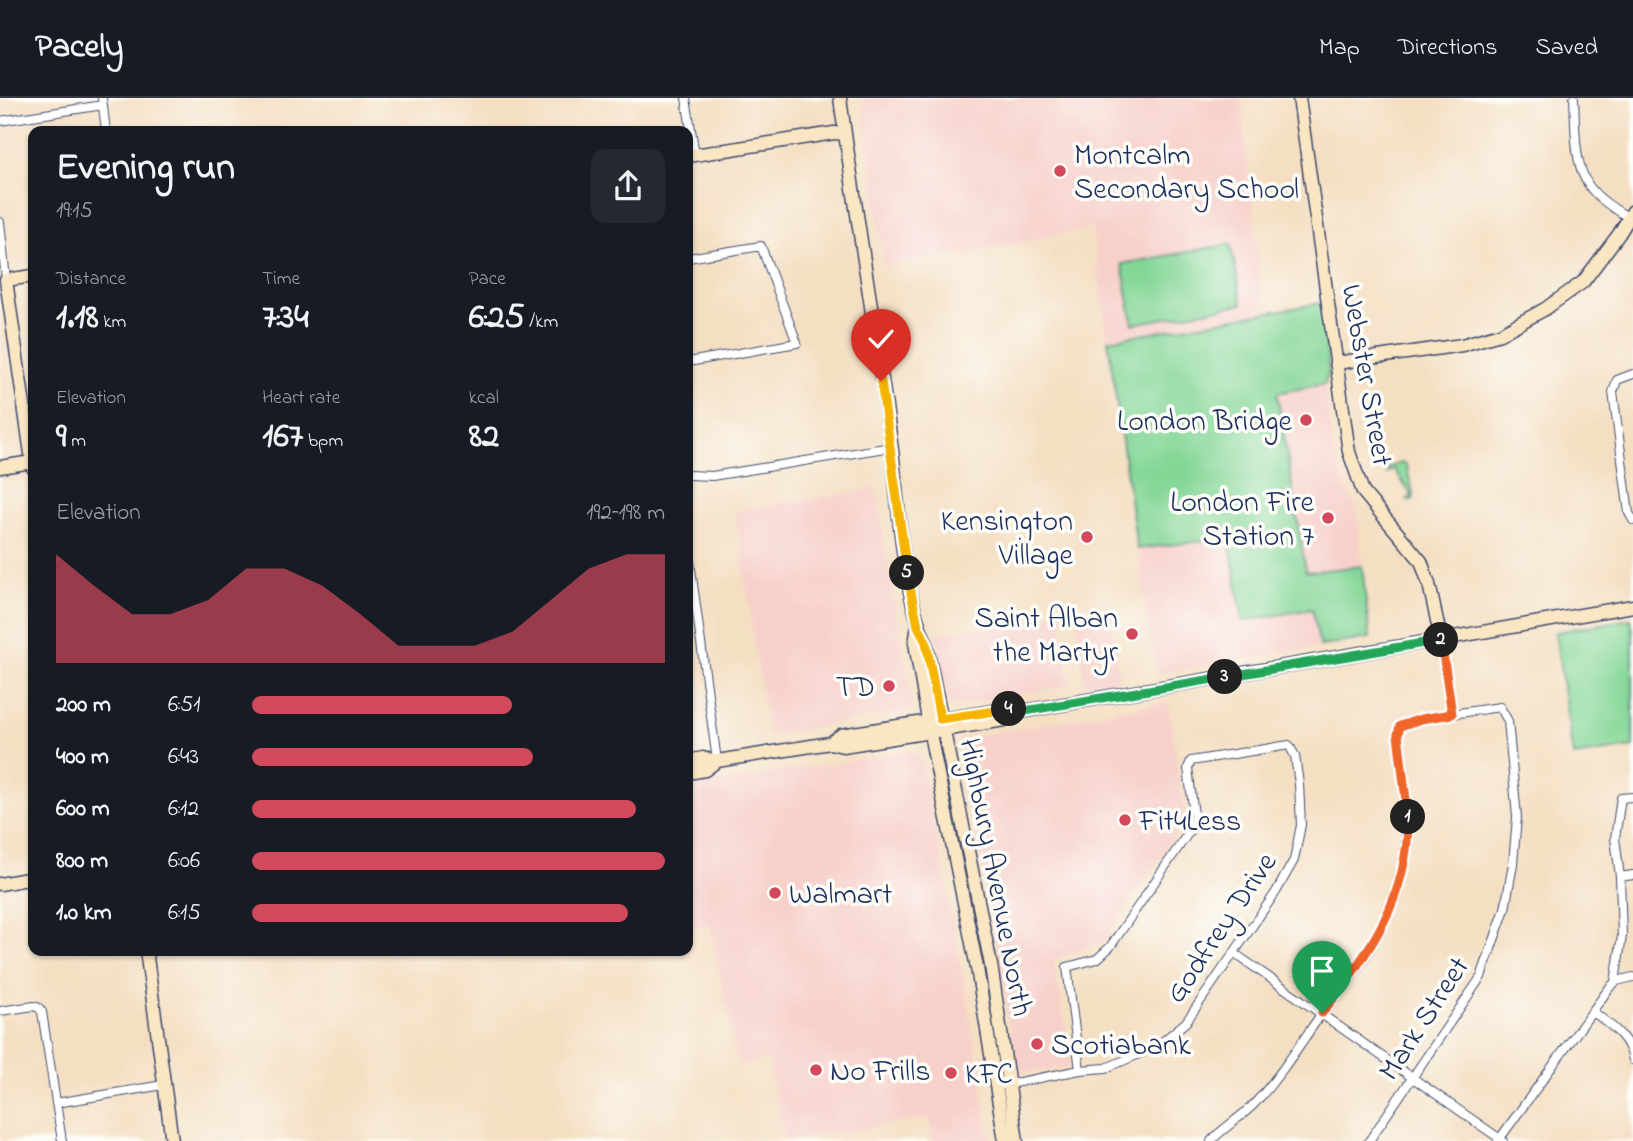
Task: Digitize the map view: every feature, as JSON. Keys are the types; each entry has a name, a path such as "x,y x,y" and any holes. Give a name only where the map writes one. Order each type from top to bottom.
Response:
{"main road":[{"name":"Highbury Avenue North","path":"840,98 907,570 918,626 926,642 936,726 991,965 1005,1141"},
{"name":"Webster Street","path":"1299,98 1349,452 1363,492 1421,561 1441,639"},
{"path":"693,156 834,133 845,134"},
{"path":"1336,363 1462,345 1500,334 1545,309 1583,282 1632,216"},
{"path":"28,277 6,280 28,428"},
{"path":"0,467 28,463"},
{"path":"693,760 703,758 717,761 830,743 841,735 1011,719 1019,712 1633,606"},
{"path":"693,772 705,770 717,761"},
{"path":"0,884 28,879"},
{"path":"147,956 172,1141"},
{"name":"Highbury Avenue North","path":"1002,1085 1017,1141"}],"street":[{"path":"686,98 689,126"},
{"path":"1574,98 1583,176 1592,191 1611,207 1632,216"},
{"path":"0,121 102,102 105,126"},
{"path":"0,222 6,280"},
{"path":"693,257 761,246 797,343 693,361"},
{"path":"1633,374 1617,380 1612,392 1628,466 1629,513 1633,520"},
{"path":"693,475 712,476 891,447"},
{"path":"693,584 717,761"},
{"path":"1211,1141 1252,1106 1281,1074 1377,937 1403,873 1409,820 1398,734 1400,726 1452,714 1441,639"},
{"name":"Mark Street","path":"1369,1141 1481,977 1505,909 1513,864 1517,817 1508,721 1500,707 1452,714"},
{"name":"Godfrey Drive","path":"1002,1085 1080,1070 1106,1068 1156,1047 1186,1021 1276,892 1294,860 1301,825 1295,756 1289,745 1191,761 1188,768 1194,815 1191,829 1110,947 1097,959 1067,967 1080,1070"},
{"path":"1234,953 1500,1140 1615,982 1622,936 1620,877 1615,838 1621,798 1633,797"},
{"path":"1620,877 1633,875"},
{"path":"1615,982 1633,977"},
{"path":"0,1011 34,1006 42,1012 62,1141"},
{"path":"1592,1011 1623,1035 1631,1048 1633,1060"},
{"path":"56,1103 163,1085"}],"shaded area":[{"name":"Montcalm Secondary School","path":"862,98 1241,98 1264,313 1108,340 1092,228 946,257 884,266"},
{"path":"1325,384 1333,447 1344,485 1357,510 1362,566 1306,572 1277,393"},
{"path":"876,489 913,711 768,735 735,511"},
{"path":"1229,538 1243,621 1312,608 1320,646 1156,674 1137,549"},
{"path":"1109,605 1120,681 1085,686 1075,609"},
{"path":"1061,615 1070,685 948,707 936,634"},
{"path":"1168,702 1185,820 1103,942 1054,960 1071,1066 1018,1074 960,739"},
{"path":"911,751 920,755 946,882 991,1141 933,1141 929,1118 785,1141 768,1059 738,1064 710,926 693,928 693,786"}],"green space":[{"path":"1231,244 1242,304 1133,324 1122,264"},
{"path":"1322,303 1329,371 1325,384 1277,393 1306,572 1362,566 1370,638 1320,646 1312,609 1243,621 1229,538 1137,549 1108,340"},
{"path":"1401,463 1406,465 1414,497 1412,501 1407,500 1412,496 1394,469 1387,473 1389,467"},
{"path":"1631,619 1633,747 1573,756 1555,632"}],"place":[{"name":"Montcalm Secondary School","path":"1060,171"},
{"name":"London Bridge","path":"1306,420"},
{"name":"London Fire Station 7","path":"1328,518"},
{"name":"Kensington Village","path":"1087,537"},
{"name":"Saint Alban the Martyr","path":"1132,634"},
{"name":"TD","path":"889,686"},
{"name":"Fit4Less","path":"1125,820"},
{"name":"Walmart","path":"775,893"},
{"name":"Scotiabank","path":"1037,1044"},
{"name":"No Frills","path":"816,1070"},
{"name":"KFC","path":"951,1073"}],"route":[{"path":"881,381 907,570 918,626 926,642 940,719 1007,709 1019,712 1441,639 1452,714 1400,726 1398,734 1409,820 1403,873 1377,937 1363,960 1322,1013"}]}
